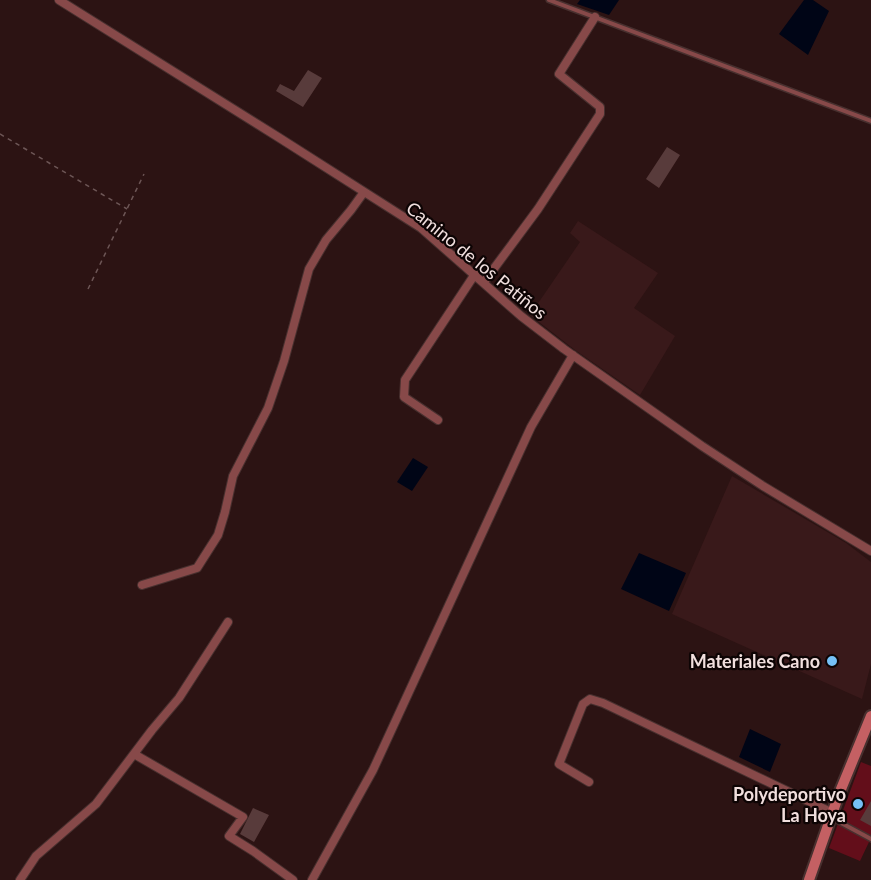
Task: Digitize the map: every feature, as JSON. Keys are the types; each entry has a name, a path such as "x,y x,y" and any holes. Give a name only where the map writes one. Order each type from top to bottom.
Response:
{"main road":[{"path":"809,880 871,716"}],"street":[{"name":"Camino de los Patiños","path":"58,0 421,228 521,315 573,355 702,446 871,551"},
{"path":"484,282 538,209 600,114 600,107 559,74 595,17"},
{"path":"142,585 197,568 218,535 233,476 268,408 309,269 326,240 364,192"},
{"path":"438,420 404,397 405,380 475,274"},
{"path":"312,880 373,770 531,427 573,355"},
{"path":"20,880 36,856 96,804 179,698 228,622"},
{"path":"589,782 559,764 583,705 590,699 603,703 832,815"},
{"path":"134,753 243,817 229,836 294,880"}],"lane":[{"path":"549,0 871,121"},
{"path":"832,815 871,839"}],"path":[{"path":"0,134 127,209"},
{"path":"88,289 144,174"}],"shaded area":[{"path":"578,221 658,273 634,308 675,336 640,395 575,350 530,315 580,242 570,233"},
{"path":"732,476 846,543 871,562 871,664 862,699 672,614"},
{"name":"Polydeportivo La Hoya","path":"861,762 871,766 871,843 869,842 860,861 829,848"}],"water":[{"path":"580,0 619,0 609,15 577,4"},
{"path":"804,0 813,0 829,11 808,55 779,34"},
{"path":"413,458 428,467 412,491 397,482"},
{"path":"639,553 686,573 669,611 621,589"},
{"path":"750,729 781,744 770,772 739,757"}],"building":[{"path":"308,70 322,78 303,107 276,91 280,84 294,91"},
{"path":"667,147 680,155 659,188 646,179"},
{"path":"871,801 871,826 860,820"},
{"path":"253,808 269,815 254,842 240,834"}],"place":[{"name":"Materiales Cano","path":"832,661"},
{"name":"Polydeportivo La Hoya","path":"858,804"}]}
